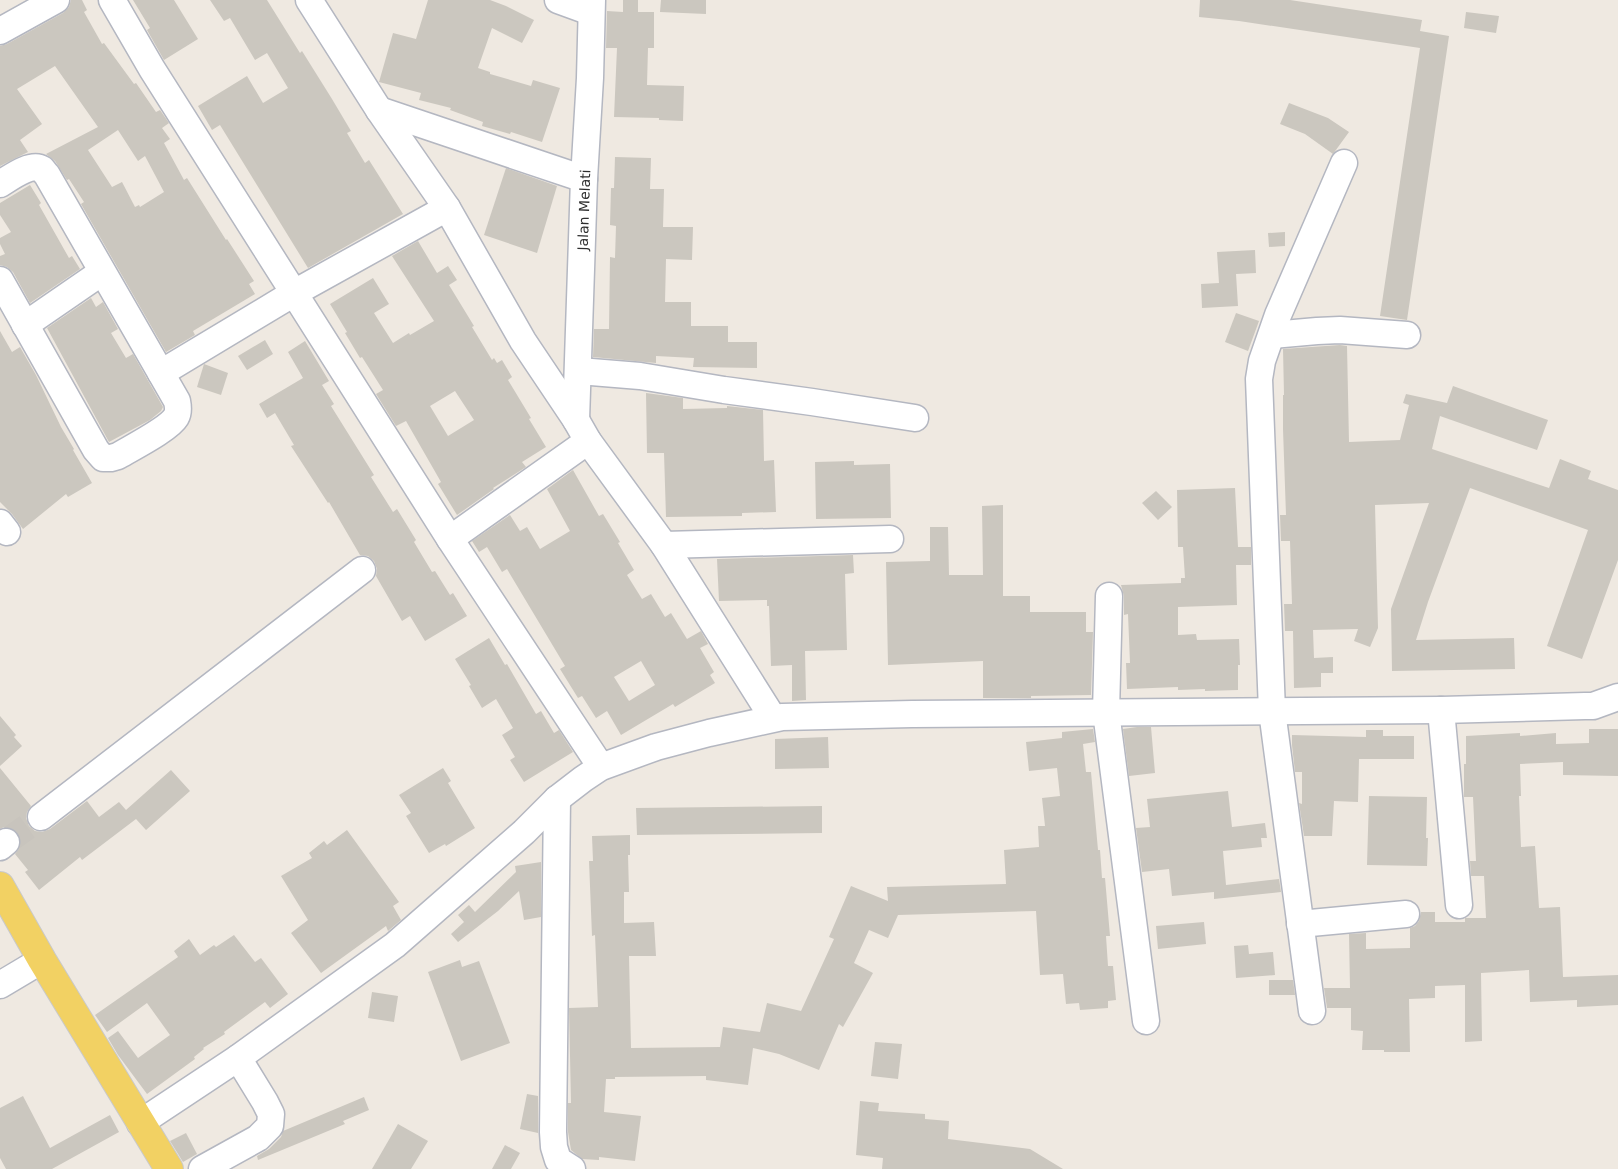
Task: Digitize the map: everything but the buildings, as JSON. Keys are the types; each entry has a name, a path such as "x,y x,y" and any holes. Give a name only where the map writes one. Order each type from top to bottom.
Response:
{"main road":[{"path":"0,886 42,960 168,1169"}],"street":[{"path":"0,32 56,0"},
{"path":"112,0 152,69 294,293 450,538 600,767"},
{"path":"309,0 379,110 447,208 523,341 582,431 664,545 773,718"},
{"path":"558,0 592,6"},
{"name":"Jalan Melati","path":"582,431 579,371 584,179 592,6"},
{"path":"379,110 584,179"},
{"path":"1312,1011 1272,711 1259,380 1262,361 1278,315 1344,163"},
{"path":"0,184 26,169 41,169 47,175 177,401 178,411 176,418 164,428 118,456 103,458 96,450 0,280"},
{"path":"161,373 294,293 447,208"},
{"path":"25,325 102,272"},
{"path":"1272,335 1340,330 1407,335"},
{"path":"579,371 640,376 915,418"},
{"path":"450,538 582,431"},
{"path":"664,545 890,539"},
{"path":"40,817 362,570"},
{"path":"1109,596 1106,712 1146,1021"},
{"path":"1593,706 1618,682"},
{"path":"140,1123 238,1058 395,945 524,832 557,799 583,779 600,767 656,747 773,718 912,714 1441,710 1593,706 1618,697"},
{"path":"1441,710 1459,905"},
{"path":"557,799 553,1132 554,1147 558,1160 572,1169"},
{"path":"1300,924 1406,914"},
{"path":"0,985 42,960"},
{"path":"202,1169 258,1138 270,1126 271,1114 238,1058"}],"tunnel":[{"path":"6,842 41,817"}]}
